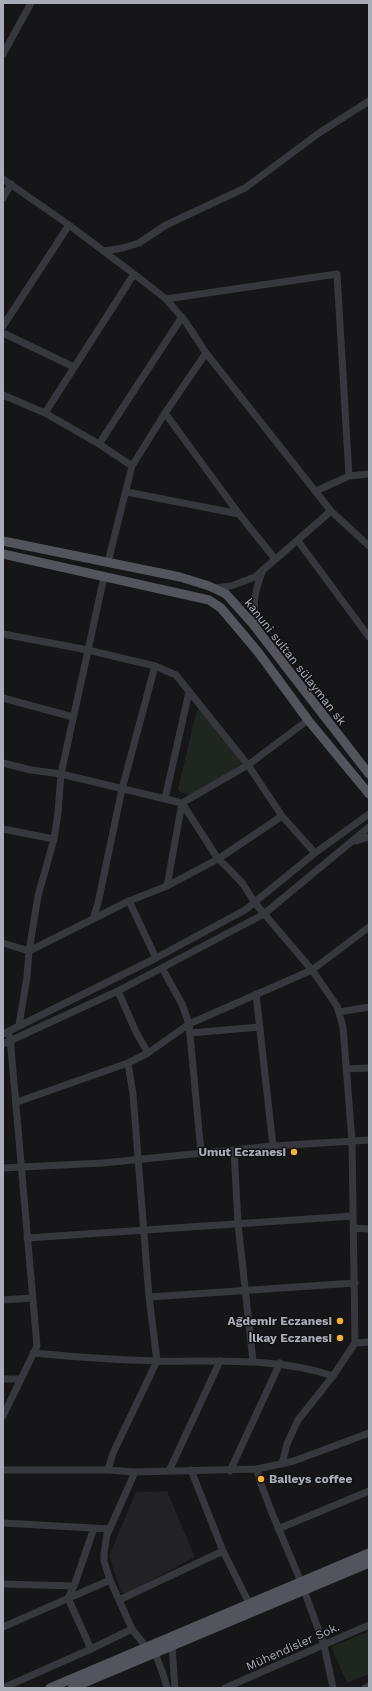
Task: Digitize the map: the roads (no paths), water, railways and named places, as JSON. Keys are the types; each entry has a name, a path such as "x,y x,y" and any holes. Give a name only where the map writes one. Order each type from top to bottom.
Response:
{"main road":[{"name":"kanuni sultan sülayman sk","path":"3,541 180,578 216,588 226,594 258,630 369,774"},
{"path":"3,554 210,600 221,608 258,652 308,720 369,794"},
{"path":"72,1688 92,1684 369,1553"},
{"path":"50,1688 249,1603 369,1563"}],"street":[{"path":"3,54 29,4"},
{"path":"104,251 123,248 139,243 166,225 245,188 319,133 369,101"},
{"path":"3,178 69,225 166,299 182,317 206,352 331,511 369,546"},
{"path":"3,198 11,184"},
{"path":"3,326 69,225"},
{"path":"45,413 134,274"},
{"path":"166,299 337,274 349,476"},
{"path":"99,444 182,317"},
{"path":"3,333 74,367"},
{"path":"108,562 127,492 132,466 206,352"},
{"path":"3,396 45,413 99,444 132,466"},
{"path":"165,413 239,514 276,559"},
{"path":"316,491 349,476 369,474"},
{"path":"127,492 239,514"},
{"path":"216,588 246,582 255,577 331,511"},
{"path":"298,541 369,637"},
{"path":"258,630 253,608 254,595 263,570"},
{"path":"20,1025 27,978 29,951 38,896 54,839 58,814 61,774 104,577"},
{"path":"3,634 88,650 155,666 176,675 248,765 282,816 316,853"},
{"path":"94,919 122,789 155,666"},
{"path":"165,799 190,692"},
{"path":"3,698 74,716"},
{"path":"3,763 31,770 61,774 182,803 248,765 308,720"},
{"path":"182,803 218,859 243,884 255,903 312,970 339,1012 343,1027 352,1141 355,1343 298,1420 287,1444 282,1464"},
{"path":"167,886 182,803"},
{"path":"3,1416 37,1346 17,1102 10,1040 6,1032 156,958 245,910 316,853 369,814"},
{"path":"3,943 29,951 128,901 167,886 218,859 282,816"},
{"path":"3,1044 118,991 264,914 369,827"},
{"path":"3,829 54,839"},
{"path":"343,847 362,838 369,837"},
{"path":"128,901 156,958"},
{"path":"17,1102 128,1063 148,1053 189,1024 312,970 369,927"},
{"path":"162,968 182,1004 189,1024 201,1153"},
{"path":"118,991 136,1032 148,1053"},
{"path":"256,994 273,1146"},
{"path":"339,1012 369,1007"},
{"path":"190,1033 260,1027"},
{"path":"108,1470 113,1453 157,1361 149,1297 133,1094 128,1063"},
{"path":"346,1069 369,1068"},
{"path":"3,1168 103,1163 273,1146 369,1140"},
{"path":"234,1150 238,1224 244,1290 254,1361"},
{"path":"28,1238 352,1216"},
{"path":"353,1228 369,1229"},
{"path":"149,1297 355,1283"},
{"path":"3,1300 32,1298"},
{"path":"355,1343 369,1342"},
{"path":"33,1353 157,1361 254,1361 305,1367 332,1376"},
{"path":"169,1471 220,1361"},
{"path":"230,1470 280,1363"},
{"path":"3,1379 21,1379"},
{"path":"3,1470 108,1470 135,1472 257,1469 282,1464 369,1433"},
{"path":"257,1469 278,1529 302,1586 324,1645 333,1688"},
{"path":"191,1470 223,1551 249,1603"},
{"path":"135,1472 104,1544 104,1561 110,1580 132,1629 146,1647 155,1653 163,1674 166,1688"},
{"path":"278,1529 369,1491"},
{"path":"3,1523 110,1529"},
{"path":"68,1598 74,1586 94,1528"},
{"path":"119,1600 223,1551"},
{"path":"3,1627 110,1580"},
{"path":"3,1584 74,1586"},
{"path":"68,1598 92,1649"},
{"name":"Mühendisler Sok.","path":"225,1688 234,1686 369,1625"},
{"path":"3,1688 92,1649 132,1629"},
{"path":"172,1646 175,1688"},
{"path":"365,1688 369,1686"}],"place":[{"name":"Umut Eczanesi","path":"294,1152"},
{"name":"Ağdemir Eczanesi","path":"340,1321"},
{"name":"İlkay Eczanesi","path":"340,1338"},
{"name":"Baileys coffee","path":"261,1479"}]}
